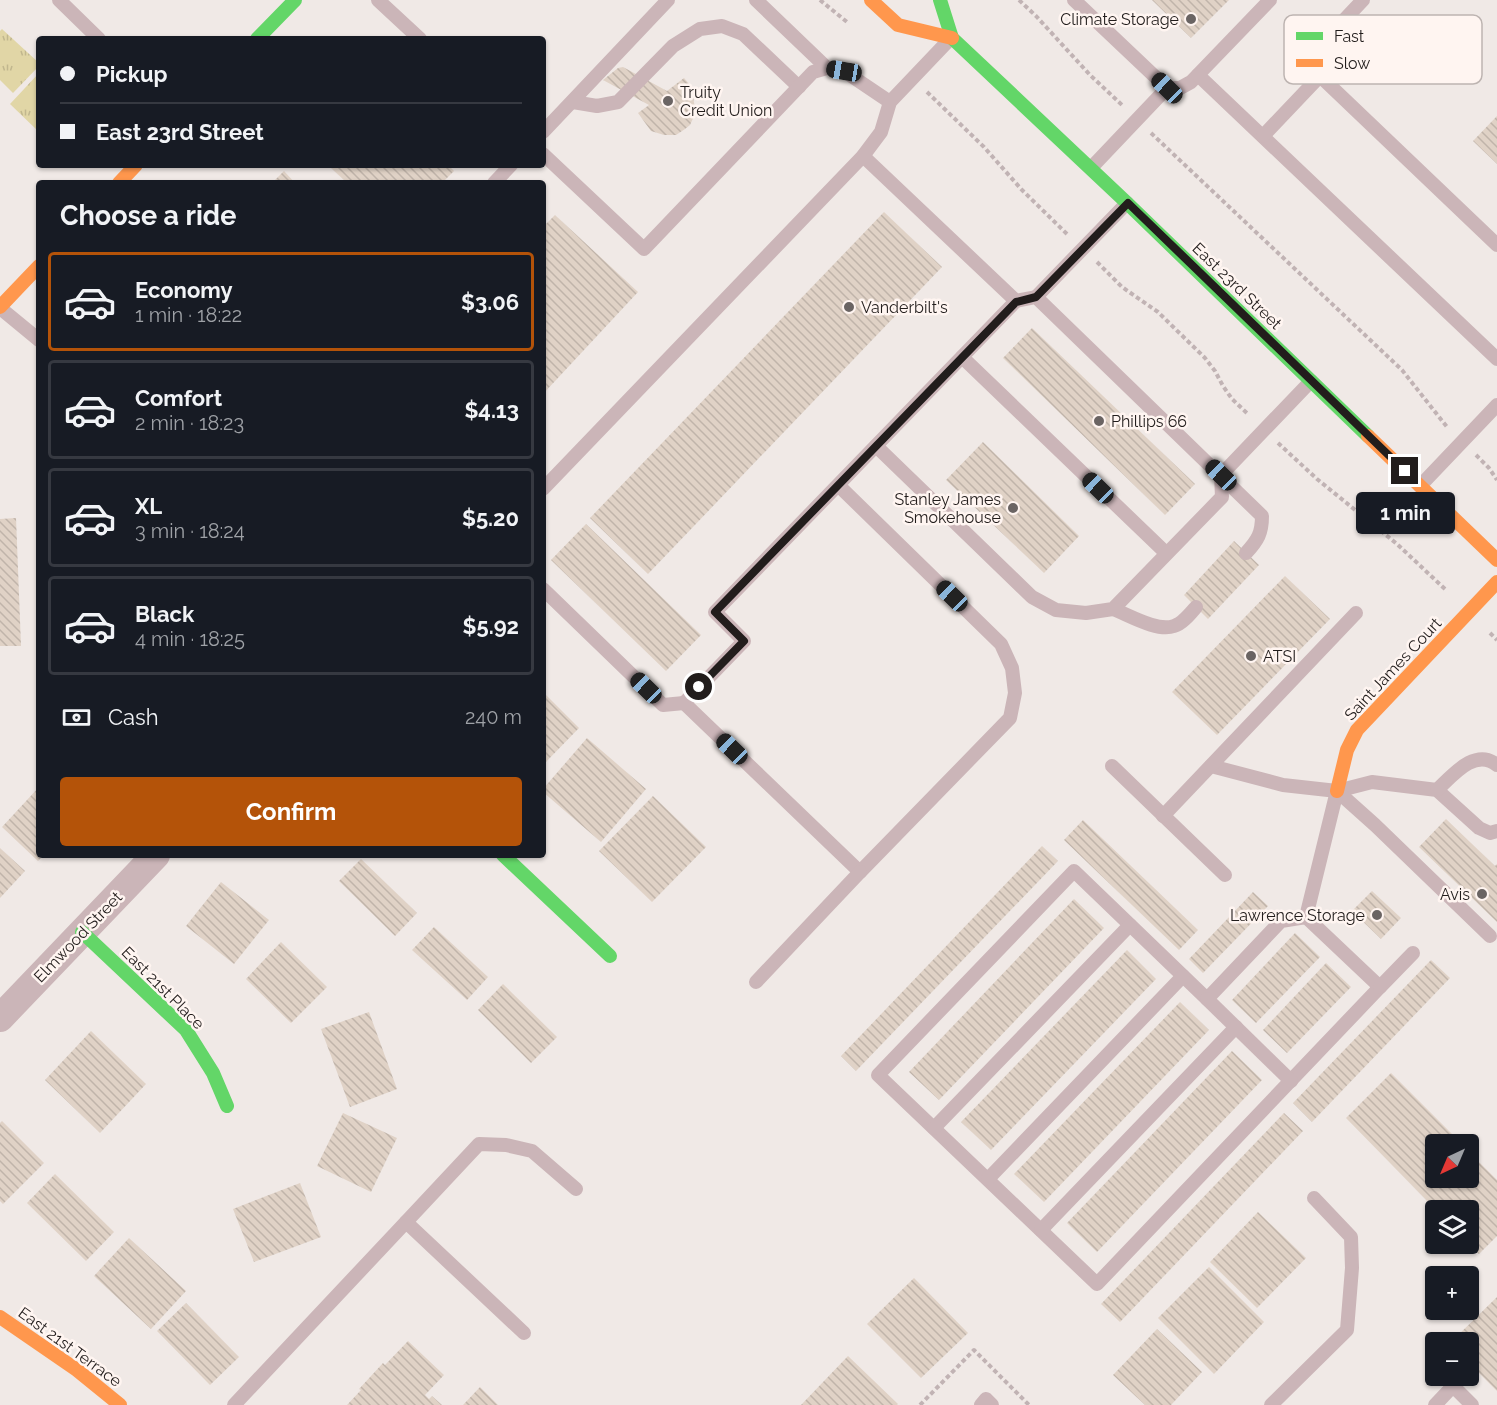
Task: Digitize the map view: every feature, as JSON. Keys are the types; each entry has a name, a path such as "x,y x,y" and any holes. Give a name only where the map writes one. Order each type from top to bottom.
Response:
{"street":[{"path":"260,36 295,0"},
{"name":"East 23rd Street","path":"871,0 898,25 952,38"},
{"name":"East 23rd Street","path":"940,0 952,38 1128,203 1497,560"},
{"path":"122,180 133,168"},
{"path":"0,308 36,269"},
{"name":"Saint James Court","path":"1336,791 1347,750 1357,730 1497,582"},
{"name":"Elmwood Street","path":"0,1018 153,858"},
{"path":"506,858 610,956"},
{"name":"East 21st Place","path":"82,932 186,1030 213,1073 227,1106"},
{"name":"East 21st Terrace","path":"0,1317 101,1387 120,1405"}],"lane":[{"path":"59,0 96,36"},
{"path":"378,0 417,36"},
{"path":"546,129 668,0"},
{"path":"756,0 827,68"},
{"path":"1074,0 1167,88 1180,88 1191,82 1270,0"},
{"path":"1349,15 1363,0"},
{"path":"573,102 597,106 618,102 673,46 700,29 722,26 743,34 799,87"},
{"path":"546,486 863,156 881,132 890,102 952,38"},
{"path":"546,157 644,249 813,72 827,68 844,71 890,102"},
{"path":"1198,75 1497,359"},
{"path":"1263,136 1312,84"},
{"path":"1328,84 1497,245"},
{"path":"1090,168 1167,88"},
{"path":"863,156 1016,302"},
{"path":"497,180 508,168"},
{"path":"546,592 663,705 684,703 744,641 715,612 1016,302 1036,297 1128,203"},
{"path":"1036,297 1262,516 1262,530 1246,553"},
{"path":"0,308 36,338"},
{"path":"962,357 1166,553"},
{"path":"1113,609 1222,497 1221,475 1312,380"},
{"path":"1420,486 1497,405"},
{"path":"876,446 1032,597 1056,610 1086,613 1113,609 1160,628 1175,626 1196,607"},
{"path":"756,982 1010,718 1015,693 1012,668 1001,644 838,485"},
{"path":"1163,816 1356,614"},
{"path":"684,703 860,872"},
{"path":"1437,790 1467,763 1481,759 1497,765"},
{"path":"1112,766 1225,875"},
{"path":"1211,766 1283,785 1336,791 1372,783 1437,790 1479,828 1490,833 1497,831"},
{"path":"1306,917 1336,791"},
{"path":"1336,791 1375,825 1490,936"},
{"path":"1291,1081 1074,871 878,1075 1097,1284 1291,1081 1380,987 1413,953"},
{"path":"1306,917 1380,987"},
{"path":"1207,999 1281,921 1306,917"},
{"path":"934,1128 1130,925"},
{"path":"988,1179 1183,976"},
{"path":"1041,1230 1236,1027"},
{"path":"234,1405 479,1144 507,1145 532,1151 576,1189"},
{"path":"1271,1405 1347,1330 1352,1268 1351,1237 1314,1198"},
{"path":"406,1222 524,1334"},
{"path":"1435,1405 1453,1386 1472,1405"},
{"path":"981,1405 986,1399 992,1405"}],"path":[{"path":"820,0 855,28"},
{"path":"1019,0 1090,75 1402,370 1444,425 1489,468 1497,480"},
{"path":"913,78 984,147 1022,190 1122,287 1158,312 1205,358 1232,399 1317,479 1397,544 1449,593"},
{"path":"920,1405 974,1350 1029,1405"}],"green space":[{"path":"2,29 36,60 36,69 13,93 0,80 0,31"},
{"path":"36,76 36,129 10,104"}],"building":[{"name":"Climate Storage","path":"1152,0 1229,0 1191,38"},
{"name":"Truity Credit Union","path":"623,67 667,91 684,78 697,93 693,97 695,114 690,125 676,135 664,135 651,131 638,113 649,105 603,80 618,68"},
{"path":"1497,116 1497,164 1473,141"},
{"path":"331,168 451,168 454,171 445,180 344,180"},
{"path":"284,171 292,180 275,180"},
{"path":"884,212 942,267 648,574 590,518"},
{"path":"555,215 638,292 546,391 546,224"},
{"name":"Phillips 66","path":"1032,328 1195,484 1165,515 1003,358"},
{"name":"Stanley James Smokehouse","path":"983,442 1079,536 1044,573 946,480"},
{"path":"16,518 21,646 0,646 0,519"},
{"path":"586,524 701,635 666,671 551,560"},
{"path":"1234,541 1259,565 1208,619 1184,595"},
{"name":"ATSI","path":"1285,576 1330,619 1217,735 1172,692"},
{"path":"546,695 579,728 546,762"},
{"path":"587,738 646,789 601,842 546,795 546,786"},
{"path":"36,790 36,858 41,858 38,861 2,827"},
{"path":"653,796 706,847 652,902 599,851"},
{"name":"Avis","path":"1446,819 1495,866 1497,864 1497,922 1419,847"},
{"path":"1083,820 1198,930 1179,950 1064,840"},
{"path":"1042,846 1058,861 856,1071 841,1056"},
{"path":"0,848 25,871 0,898"},
{"path":"361,859 417,913 395,936 339,881"},
{"path":"221,882 269,920 234,964 186,926"},
{"name":"Lawrence Storage","path":"1372,891 1401,918 1381,939 1352,911"},
{"path":"1253,892 1268,906 1203,973 1189,959"},
{"path":"1074,899 1104,928 939,1100 909,1072"},
{"path":"434,927 488,977 467,1000 412,950"},
{"path":"1295,933 1320,957 1256,1023 1232,1000"},
{"path":"281,942 327,987 291,1023 246,979"},
{"path":"1127,950 1156,979 991,1150 961,1122"},
{"path":"1431,960 1450,978 1312,1122 1293,1103"},
{"path":"1326,963 1351,987 1287,1053 1263,1030"},
{"path":"503,984 557,1037 531,1063 478,1010"},
{"path":"1180,1002 1209,1030 1044,1202 1014,1174"},
{"path":"369,1012 397,1089 350,1107 321,1029"},
{"path":"91,1031 146,1084 100,1133 45,1080"},
{"path":"1232,1051 1262,1080 1097,1252 1067,1223"},
{"path":"1391,1073 1452,1134 1425,1134 1425,1188 1479,1188 1479,1162 1497,1180 1497,1236 1479,1254 1479,1200 1426,1200 1346,1118"},
{"path":"343,1113 397,1138 371,1192 317,1166"},
{"path":"1284,1113 1303,1131 1120,1322 1101,1304"},
{"path":"2,1121 44,1163 3,1204 0,1201 0,1123"},
{"path":"55,1174 114,1232 86,1261 27,1203"},
{"path":"300,1183 321,1237 254,1262 233,1209"},
{"path":"1258,1212 1306,1258 1257,1308 1210,1262"},
{"path":"129,1238 186,1291 151,1329 94,1276"},
{"path":"1209,1267 1264,1322 1214,1374 1158,1318"},
{"path":"914,1278 968,1333 921,1378 867,1324"},
{"path":"1497,1297 1497,1391 1479,1373 1479,1332 1461,1332 1473,1320 1479,1320 1479,1315"},
{"path":"186,1303 239,1357 210,1385 157,1331"},
{"path":"1157,1329 1202,1372 1171,1405 1145,1405 1113,1375"},
{"path":"408,1341 444,1375 425,1395 429,1399 432,1396 442,1405 347,1405 383,1363 385,1365"},
{"path":"848,1356 898,1404 801,1405"},
{"path":"480,1387 498,1405 463,1405"}],"traffic: fast":[{"path":"260,36 295,0"},
{"path":"940,0 952,38 1368,436"},
{"path":"506,858 610,956"},
{"path":"82,932 186,1030 213,1073 227,1106"}],"traffic: slow":[{"path":"871,0 898,25 952,38"},
{"path":"122,180 133,168"},
{"path":"0,307 36,269"},
{"path":"1368,436 1497,560"},
{"path":"1337,791 1347,750 1357,730 1497,582"},
{"path":"0,1317 77,1370 120,1405"}],"place":[{"name":"Climate Storage","path":"1191,19"},
{"name":"Truity Credit Union","path":"668,101"},
{"name":"Vanderbilt's","path":"849,307"},
{"name":"Phillips 66","path":"1099,421"},
{"name":"Stanley James Smokehouse","path":"1013,508"},
{"name":"ATSI","path":"1251,656"},
{"name":"Avis","path":"1482,894"},
{"name":"Lawrence Storage","path":"1377,915"}],"route":[{"path":"699,687 744,641 715,612 1016,302 1036,297 1128,203 1405,471"}]}
